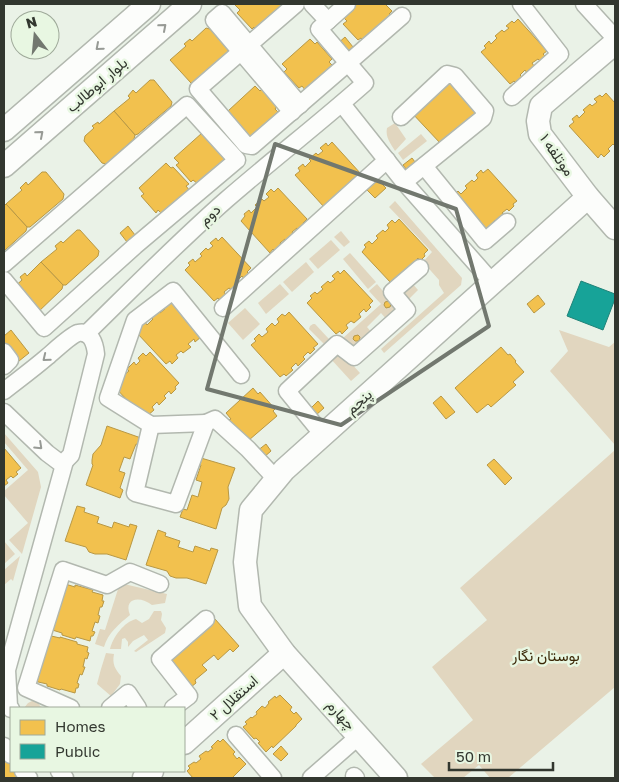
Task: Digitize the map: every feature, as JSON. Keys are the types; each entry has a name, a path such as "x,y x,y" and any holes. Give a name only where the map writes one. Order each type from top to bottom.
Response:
{"street":[{"name":"بلوار ابوطالب","path":"4,130 149,4"},
{"name":"بلوار ابوطالب","path":"4,166 190,4"},
{"path":"296,4 198,89 246,145 252,146 402,16"},
{"path":"301,4 325,24"},
{"path":"312,4 325,24"},
{"path":"347,4 319,30 348,64"},
{"path":"512,97 560,54 522,4"},
{"path":"584,4 615,38"},
{"name":"موتلفه ۱","path":"615,43 541,106 538,121 540,134 588,197 615,228"},
{"path":"245,49 296,109"},
{"name":"دوم","path":"86,334 225,201 342,104 365,82 348,64"},
{"path":"401,117 447,74 455,76 485,111 483,118 404,182"},
{"path":"342,104 404,182 492,282"},
{"path":"4,264 187,105 237,160 135,246 44,328 4,280"},
{"path":"222,308 387,160"},
{"path":"424,166 485,241 507,222"},
{"name":"پنجم","path":"284,652 250,606 245,562 252,510 284,470 588,197"},
{"path":"135,246 156,265"},
{"path":"322,435 287,391 337,344 354,357 407,310 392,292 420,268"},
{"path":"241,375 173,292 135,320 108,398 150,425 206,423 215,419 248,449 276,480"},
{"path":"4,391 65,342 78,334 86,334 92,338 96,354 71,455 65,461 7,670 10,708"},
{"path":"4,352 10,360 4,366"},
{"path":"4,412 47,453 59,462 65,461"},
{"path":"150,425 135,493 176,504 206,423"},
{"path":"69,707 26,688 63,570 107,585 130,572 160,584"},
{"path":"175,707 189,696 160,659 206,619"},
{"name":"چهارم","path":"284,652 396,778"},
{"name":"استقلال ۲","path":"185,741 284,652"},
{"path":"111,707 128,693 137,707"},
{"path":"236,736 272,778"},
{"path":"311,778 360,736"}],"highlighted area":[{"path":"275,144 456,209 489,326 341,425 207,389"}],"green space":[{"path":"395,123 406,139 395,151 389,140 387,128"},
{"path":"421,134 427,141 403,160 398,153"},
{"path":"395,201 462,278 461,285 384,353 381,349 444,293 439,285 439,280 423,262 432,252 389,207"},
{"path":"341,231 350,242 344,247 334,237"},
{"path":"331,240 340,250 318,269 309,259"},
{"path":"350,253 376,282 368,289 343,259"},
{"path":"306,262 314,272 292,292 283,282"},
{"path":"411,282 418,290 408,300 400,292"},
{"path":"280,284 289,294 266,314 258,303"},
{"path":"377,284 398,309 388,321 381,313 367,327 372,333 355,352 343,338 381,304 369,291"},
{"path":"245,308 260,324 243,340 228,323"},
{"path":"313,324 329,339 324,344 309,329"},
{"path":"559,330 609,347 615,342 615,445 550,371 568,351"},
{"path":"340,351 360,373 351,381 330,358"},
{"path":"4,433 38,472 41,487 22,554 9,540 28,523 4,495 4,491 28,470 4,442"},
{"name":"بوستان نگار","path":"615,450 615,687 508,778 490,778 479,765 463,778 435,778 421,764 473,720 432,667 487,620 460,588"},
{"path":"4,541 15,554 4,564"},
{"path":"20,556 13,581 11,579 4,585 4,570"},
{"path":"124,584 167,594 165,603 152,605 143,600 134,600 129,605 130,615 111,633 104,647 95,644 100,629 105,630 119,586"},
{"path":"154,611 161,611 161,620 166,628 165,633 136,652 134,651 148,640 144,635 133,641 128,647 128,642 125,638 122,639 121,649 110,649 116,635 127,623 136,619 142,623 149,619"},
{"path":"106,653 114,654 114,666 121,676 120,684 111,696 97,684"},
{"path":"37,700 42,707 25,707 28,703"}],"building: Homes":[{"path":"283,4 286,7 259,32 254,27 252,29 237,13 240,10 235,5"},
{"path":"355,4 385,4 392,11 389,14 393,18 365,43 361,38 358,40 343,24 347,21 342,16"},
{"path":"518,19 547,51 543,54 545,56 540,61 538,59 532,63 534,66 527,73 525,70 520,75 522,77 516,83 514,81 510,84 481,52 486,48 484,46 489,41 491,44 497,38 495,36 502,30 504,32 509,28 506,26"},
{"path":"206,28 210,29 228,50 227,55 195,83 191,83 170,60 186,46 184,44 190,39 192,41"},
{"path":"345,37 353,47 344,55 336,45"},
{"path":"310,39 315,44 317,42 332,59 329,62 333,66 306,91 302,86 299,88 284,72 287,69 282,64"},
{"path":"150,80 154,80 172,102 171,106 135,135 114,111 130,98 128,96 133,90 136,93"},
{"path":"449,80 478,111 470,122 468,119 441,144 411,112"},
{"path":"255,86 260,91 262,89 277,106 275,109 279,113 251,138 247,133 244,135 229,119 232,116 228,111"},
{"path":"606,93 615,103 615,146 613,144 608,149 610,151 604,157 601,154 598,158 569,126 574,122 572,119 577,115 579,118 585,112 583,110 590,104 592,106 597,102 594,99 600,95 602,97"},
{"path":"114,111 135,135 134,139 106,164 102,163 84,141 85,136 94,128 92,126 98,122 99,124"},
{"path":"202,133 224,153 221,155 225,160 198,184 193,180 191,182 176,165 179,163 174,158"},
{"path":"332,142 361,174 324,207 295,175 300,171 298,168 303,164 305,167 311,161 309,159 316,153 318,155 323,151 320,148 326,143 328,146"},
{"path":"412,158 421,170 412,177 403,165"},
{"path":"166,163 171,168 173,167 189,184 186,186 190,191 163,215 158,210 156,213 141,196 144,194 139,188"},
{"path":"488,169 517,201 509,211 507,209 502,213 504,216 497,222 495,220 490,225 492,227 485,233 453,196 458,191 461,194 467,188 465,186 472,180 474,182 478,178 476,175 481,170 483,173"},
{"path":"42,172 46,172 64,194 63,199 30,227 27,227 6,204 22,190 20,188 26,182 28,185"},
{"path":"376,178 386,188 375,198 365,188"},
{"path":"278,188 307,219 299,230 297,228 292,232 294,235 287,241 285,239 280,243 282,246 276,252 273,249 270,253 241,221 245,216 244,214 249,210 251,213 257,207 255,205 262,199 264,201 269,197 266,194 271,189 274,192"},
{"path":"6,204 27,227 26,231 4,251 4,206"},
{"path":"399,219 428,250 420,261 418,258 413,263 415,266 391,283 362,252 366,247 364,245 369,241 372,244 378,238 376,236 389,228 387,225 392,220 395,223"},
{"path":"128,226 135,235 127,242 120,233"},
{"path":"77,230 80,230 99,251 98,256 66,285 63,285 41,262 57,249 55,246 61,241 63,243"},
{"path":"222,237 251,268 247,272 249,274 244,279 242,276 237,281 239,284 232,290 229,288 224,292 226,295 220,301 218,298 214,301 185,270 190,265 188,263 193,259 195,262 202,256 200,254 206,248 208,250 213,246 210,243 216,238 218,241"},
{"path":"41,262 63,285 62,289 35,315 13,288 22,280 20,277 25,273 27,276"},
{"path":"344,270 373,301 369,305 371,307 366,312 364,309 359,314 361,317 354,323 351,321 346,325 348,328 342,334 340,331 336,334 307,303 312,298 310,296 315,292 317,294 323,289 321,287 328,281 330,283 335,279 332,276 338,271 340,274"},
{"path":"538,295 545,304 534,313 527,304"},
{"path":"174,300 201,337 195,342 194,339 188,344 191,347 183,353 181,351 176,355 178,358 172,364 170,361 166,364 137,333 142,328 140,326 145,322 147,325 153,319 151,317 158,311 160,313 165,309 162,306"},
{"path":"389,301 390,307 386,308 385,302"},
{"path":"289,312 318,344 310,354 308,352 303,357 305,359 298,366 296,363 291,368 293,370 286,376 284,374 280,377 251,345 256,341 254,339 259,334 262,337 268,332 266,329 272,323 275,326 279,322 277,319 282,314 285,316"},
{"path":"11,330 29,353 19,361 4,343 4,336"},
{"path":"358,335 360,337 359,341 355,341 353,339 354,336"},
{"path":"501,347 508,355 510,354 524,372 513,382 516,385 491,407 488,404 477,413 455,388"},
{"path":"150,352 179,383 171,394 169,391 164,396 166,398 159,405 157,402 152,407 154,410 147,416 142,416 112,384 129,371 127,369 134,362 136,365 140,361 138,358 143,353 146,356"},
{"path":"253,388 258,394 260,392 275,409 273,411 277,416 249,440 227,421 231,419 226,413"},
{"path":"441,396 455,412 446,419 433,403"},
{"path":"318,401 324,408 316,415 310,409"},
{"path":"107,426 141,438 139,445 136,444 130,459 124,457 119,471 125,473 120,488 123,490 120,498 86,485 93,465 93,454 101,445"},
{"path":"266,444 271,451 263,458 257,451"},
{"path":"4,448 21,468 13,478 11,476 6,480 8,483 4,486"},
{"path":"201,458 235,468 228,487 229,499 222,508 216,529 180,517 183,509 187,510 192,495 198,497 202,482 196,480 201,465 198,464"},
{"path":"494,459 512,478 505,485 487,465"},
{"path":"77,506 85,508 84,512 99,517 97,523 112,528 114,522 129,527 130,524 137,526 126,560 107,554 95,554 89,552 86,547 65,541"},
{"path":"158,530 166,533 165,536 180,541 178,547 193,552 195,546 210,551 211,548 218,550 206,584 187,578 176,578 170,576 167,571 146,565"},
{"path":"62,583 93,590 92,592 103,595 102,601 104,601 98,615 100,616 98,623 95,622 92,631 95,632 91,636 90,641 76,637 75,639 49,629"},
{"path":"215,619 239,646 233,652 230,649 218,660 214,655 202,665 207,670 195,680 196,683 191,687 168,661"},
{"path":"47,635 60,637 88,647 87,652 89,653 87,659 85,658 83,667 85,667 82,675 80,674 77,683 79,684 78,688 76,688 75,693 34,681"},
{"path":"280,695 292,707 290,710 294,714 296,712 302,719 273,748 272,746 266,752 258,743 260,742 256,738 254,739 243,727 247,724 245,722 257,714 256,712 262,706 265,708 268,702 275,696 276,698"},
{"path":"223,739 235,752 233,754 237,759 239,757 246,764 232,778 193,778 187,771 190,768 188,766 194,762 196,763 201,759 199,756 213,748 211,747 218,740 220,742"},
{"path":"281,746 288,754 281,761 273,754"},
{"path":"4,755 10,758 10,772 21,772 24,778 4,778"}],"building: Public":[{"path":"581,281 615,294 615,299 603,330 567,316"}]}
